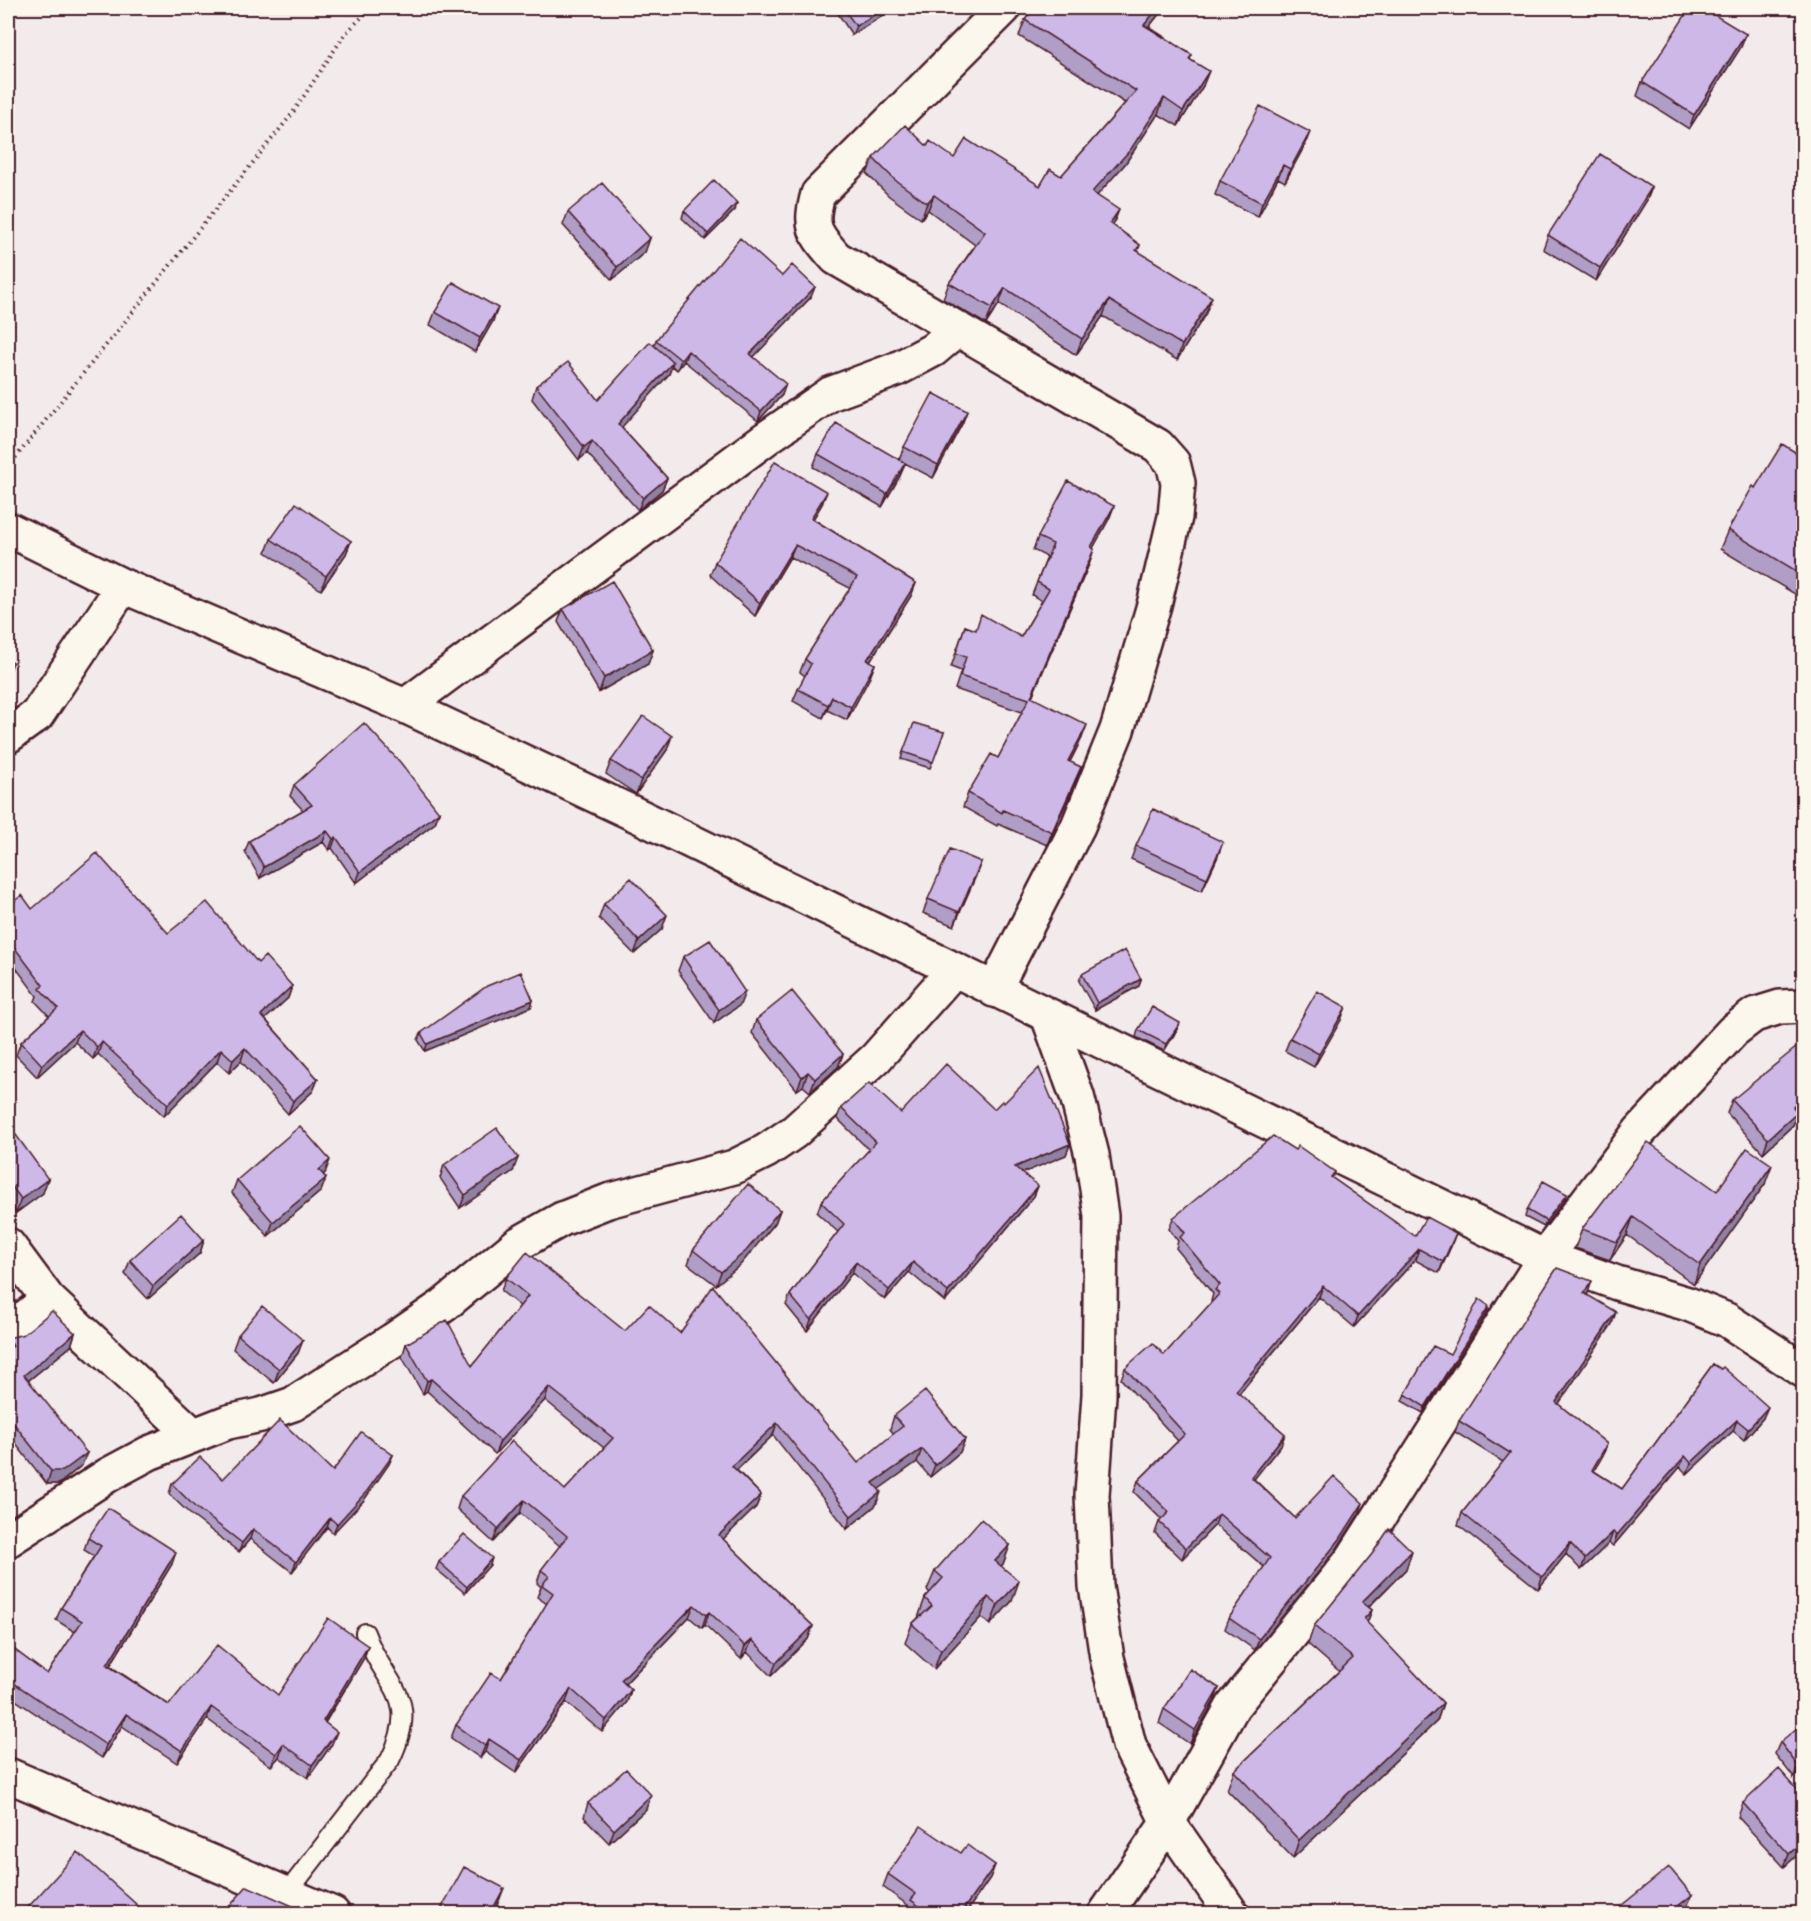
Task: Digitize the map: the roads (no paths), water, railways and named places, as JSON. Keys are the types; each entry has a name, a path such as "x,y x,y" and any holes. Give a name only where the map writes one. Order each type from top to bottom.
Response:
{"street":[{"path":"994,990 1078,826 1118,730 1154,604 1175,517 1178,483 1173,463 1158,446 836,258 819,239 812,218 818,194 1004,8"},
{"path":"405,706 802,413 830,394 897,369 933,350 958,329"},
{"path":"8,530 123,586 405,706 642,817 953,971 1545,1257 1688,1304 1727,1320 1803,1371"},
{"path":"8,736 37,715 123,586"},
{"path":"8,1540 108,1475 192,1434 293,1404 444,1305 518,1244 562,1219 608,1201 734,1167 766,1151 794,1132 876,1058 953,971"},
{"path":"1105,1914 1168,1821 1233,1706 1350,1561 1545,1257 1640,1131 1733,1031 1754,1015 1780,1006 1803,1006"},
{"path":"1048,1016 1077,1096 1092,1155 1101,1216 1099,1395 1092,1496 1096,1586 1107,1658 1129,1745 1168,1821 1232,1914"},
{"path":"8,1245 48,1299 192,1434"},
{"path":"8,1332 48,1299"},
{"path":"8,1775 333,1914"}],"lane":[{"path":"288,1893 390,1760 401,1737 404,1713 399,1692 371,1651 365,1633"}]}
